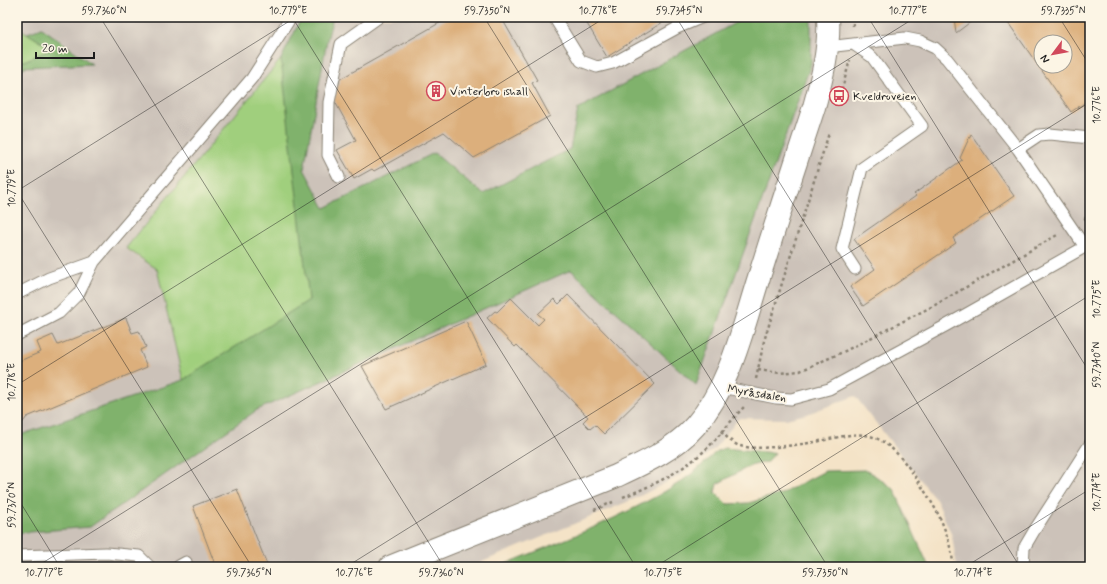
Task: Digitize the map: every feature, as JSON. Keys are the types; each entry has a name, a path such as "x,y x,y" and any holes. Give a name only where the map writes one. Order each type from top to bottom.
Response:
{"street":[{"path":"721,387 740,336 814,107 822,78 827,47 828,17"},
{"name":"Myråsdalen","path":"390,567 614,477 646,462 669,448 694,428 704,415 721,387"}],"lane":[{"path":"17,335 59,313 79,293 94,262 252,78 291,17"},
{"path":"339,177 328,155 329,102 341,44 379,17"},
{"path":"554,17 581,61 597,67 613,63 677,28 703,17"},
{"path":"827,47 905,38 920,41 934,48 947,59 1018,149 1087,246"},
{"path":"852,44 872,56 922,126 862,168 842,249 855,269"},
{"path":"1018,149 1038,135 1050,134 1090,138"},
{"name":"Myråsdalen","path":"721,387 776,398 791,399 829,388 947,325 1087,246"},
{"path":"17,294 48,278 94,262"},
{"path":"1023,567 1024,548 1090,444"},
{"path":"17,556 106,553 139,556 150,567"}],"path":[{"path":"839,101 852,44 853,17"},
{"path":"622,498 667,478 687,465 704,451 748,403 754,393 764,341 831,128"},
{"path":"758,370 780,373 800,371 843,352 935,305 1090,216"},
{"path":"721,432 739,446 748,447 793,445 858,434 871,436 882,441 897,454 933,503 950,540 954,567"},
{"path":"588,512 615,501"}],"shaded area":[{"path":"17,17 302,17 281,59 126,249 157,269 183,380 17,436"},
{"path":"333,17 746,17 578,109 570,149 483,194 434,153 325,208 304,169 327,40"},
{"path":"811,17 1090,17 1090,567 957,567 952,536 937,501 855,396 807,414 786,419 739,418 714,449 679,476 634,499 470,567 17,567 17,533 90,527 257,410 571,270 696,385 811,64"}],"green space":[{"path":"302,17 333,17 327,40 304,169 325,208 434,153 483,194 570,149 578,109 746,17 811,17 811,64 696,385 571,270 257,410 90,527 17,533 17,436 183,380 309,300 281,59"},
{"path":"17,27 53,49 17,64"},
{"path":"42,28 92,64 24,67 17,75 17,64 52,49 27,33"},
{"path":"281,59 313,300 183,380 157,269 126,248"},
{"path":"724,448 775,453 767,462 750,466 717,484 715,492 727,504 748,503 781,494 825,471 867,470 894,489 929,567 498,567 590,529 658,496 679,483 715,453"}],"building":[{"name":"Vinterbro ishall","path":"450,17 501,17 537,80 532,83 550,116 474,158 444,132 374,171 372,169 354,179 337,150 356,140 334,100 340,79"},
{"path":"583,17 671,17 607,57"},
{"path":"954,17 971,17 973,20 956,33"},
{"path":"1004,17 1090,17 1090,99 1071,112 1044,74 1073,74 1073,34 1033,34 1033,58"},
{"path":"971,134 1014,196 953,238 956,243 863,306 850,287 875,269 854,239 916,196 914,194 962,160 960,158"},
{"path":"568,295 655,384 604,434 595,425 590,429 583,422 588,417 517,345 515,347 487,318 495,311 497,312 511,298 538,325 544,319 538,314 554,299 559,304"},
{"path":"126,318 132,333 139,331 146,347 140,350 147,367 27,417 23,422 17,421 17,362 41,352 37,342 53,335 58,345"},
{"path":"466,321 486,364 386,409 362,366"},
{"path":"237,489 268,567 216,567 193,506"}],"place":[{"name":"Vinterbro ishall","path":"436,91"},
{"name":"Kveldroveien","path":"839,96"}]}
